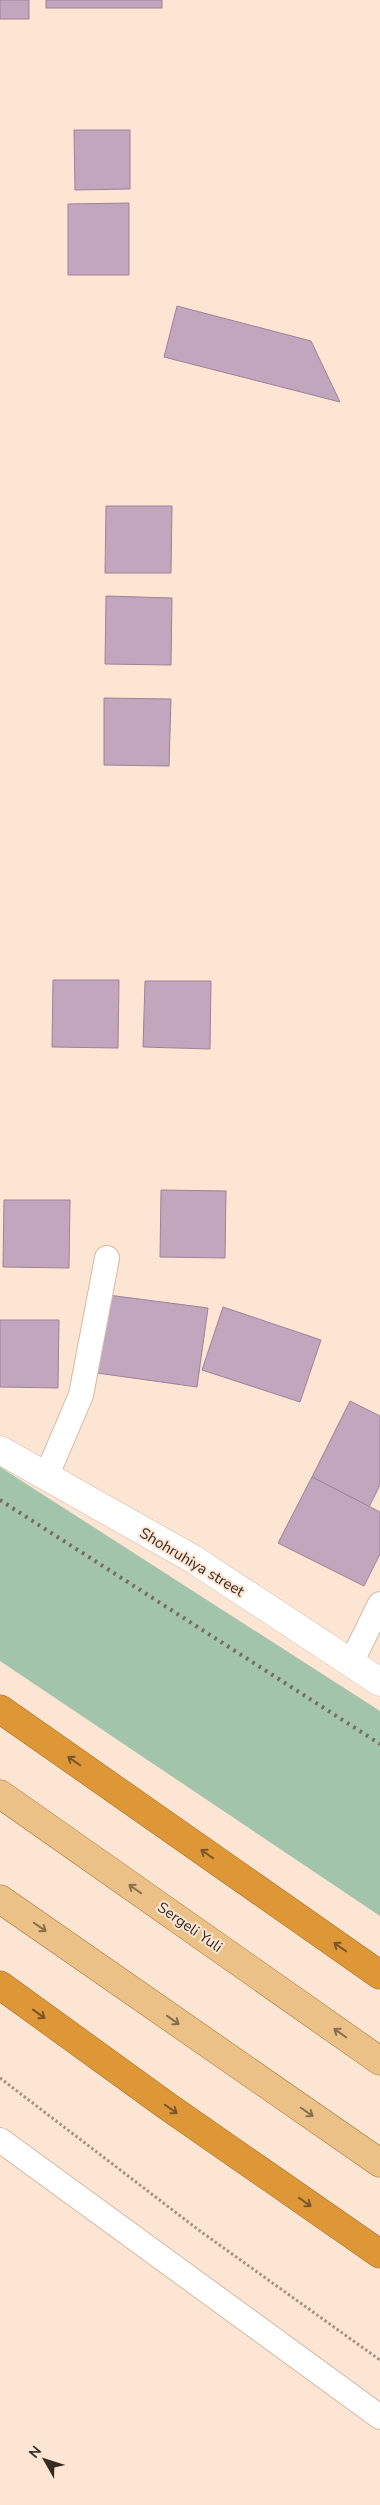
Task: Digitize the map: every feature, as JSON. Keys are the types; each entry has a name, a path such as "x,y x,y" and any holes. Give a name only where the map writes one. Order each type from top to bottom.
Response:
{"highway":[{"path":"0,1709 380,1975"},
{"path":"0,1985 167,2106 380,2254"}],"main road":[{"name":"Sergeli Yuli","path":"0,1794 380,2060"},
{"path":"0,1899 380,2163"}],"street":[{"name":"Shohruhiya street","path":"0,1450 192,1560 380,1682"}],"lane":[{"path":"46,1477 81,1395 107,1258"},
{"path":"351,1663 380,1604"},
{"path":"0,2140 380,2417"}],"path":[{"path":"0,2078 200,2231 380,2360"}],"green space":[{"path":"0,1467 380,1711 380,1916 0,1661"}],"building":[{"path":"0,0 29,0 29,19 0,19"},
{"path":"46,0 162,0 162,8 46,8"},
{"path":"74,130 130,130 130,189 75,190"},
{"path":"129,203 129,275 68,275 68,204"},
{"path":"177,306 311,341 340,402 164,357"},
{"path":"106,506 172,506 171,573 105,573"},
{"path":"106,596 172,598 171,665 105,664"},
{"path":"104,698 171,699 169,766 104,765"},
{"path":"53,980 119,980 118,1048 52,1047"},
{"path":"145,981 211,981 210,1049 143,1047"},
{"path":"161,1190 226,1191 225,1258 160,1257"},
{"path":"4,1200 70,1200 69,1268 3,1267"},
{"path":"108,1295 208,1308 197,1387 97,1373"},
{"path":"223,1307 321,1340 300,1402 202,1370"},
{"path":"0,1320 59,1320 58,1388 0,1387"},
{"path":"350,1401 380,1416 380,1485 369,1507 312,1477"},
{"path":"312,1477 380,1512 380,1554 364,1586 278,1543"}],"railway":[{"path":"0,1500 380,1744"}]}
